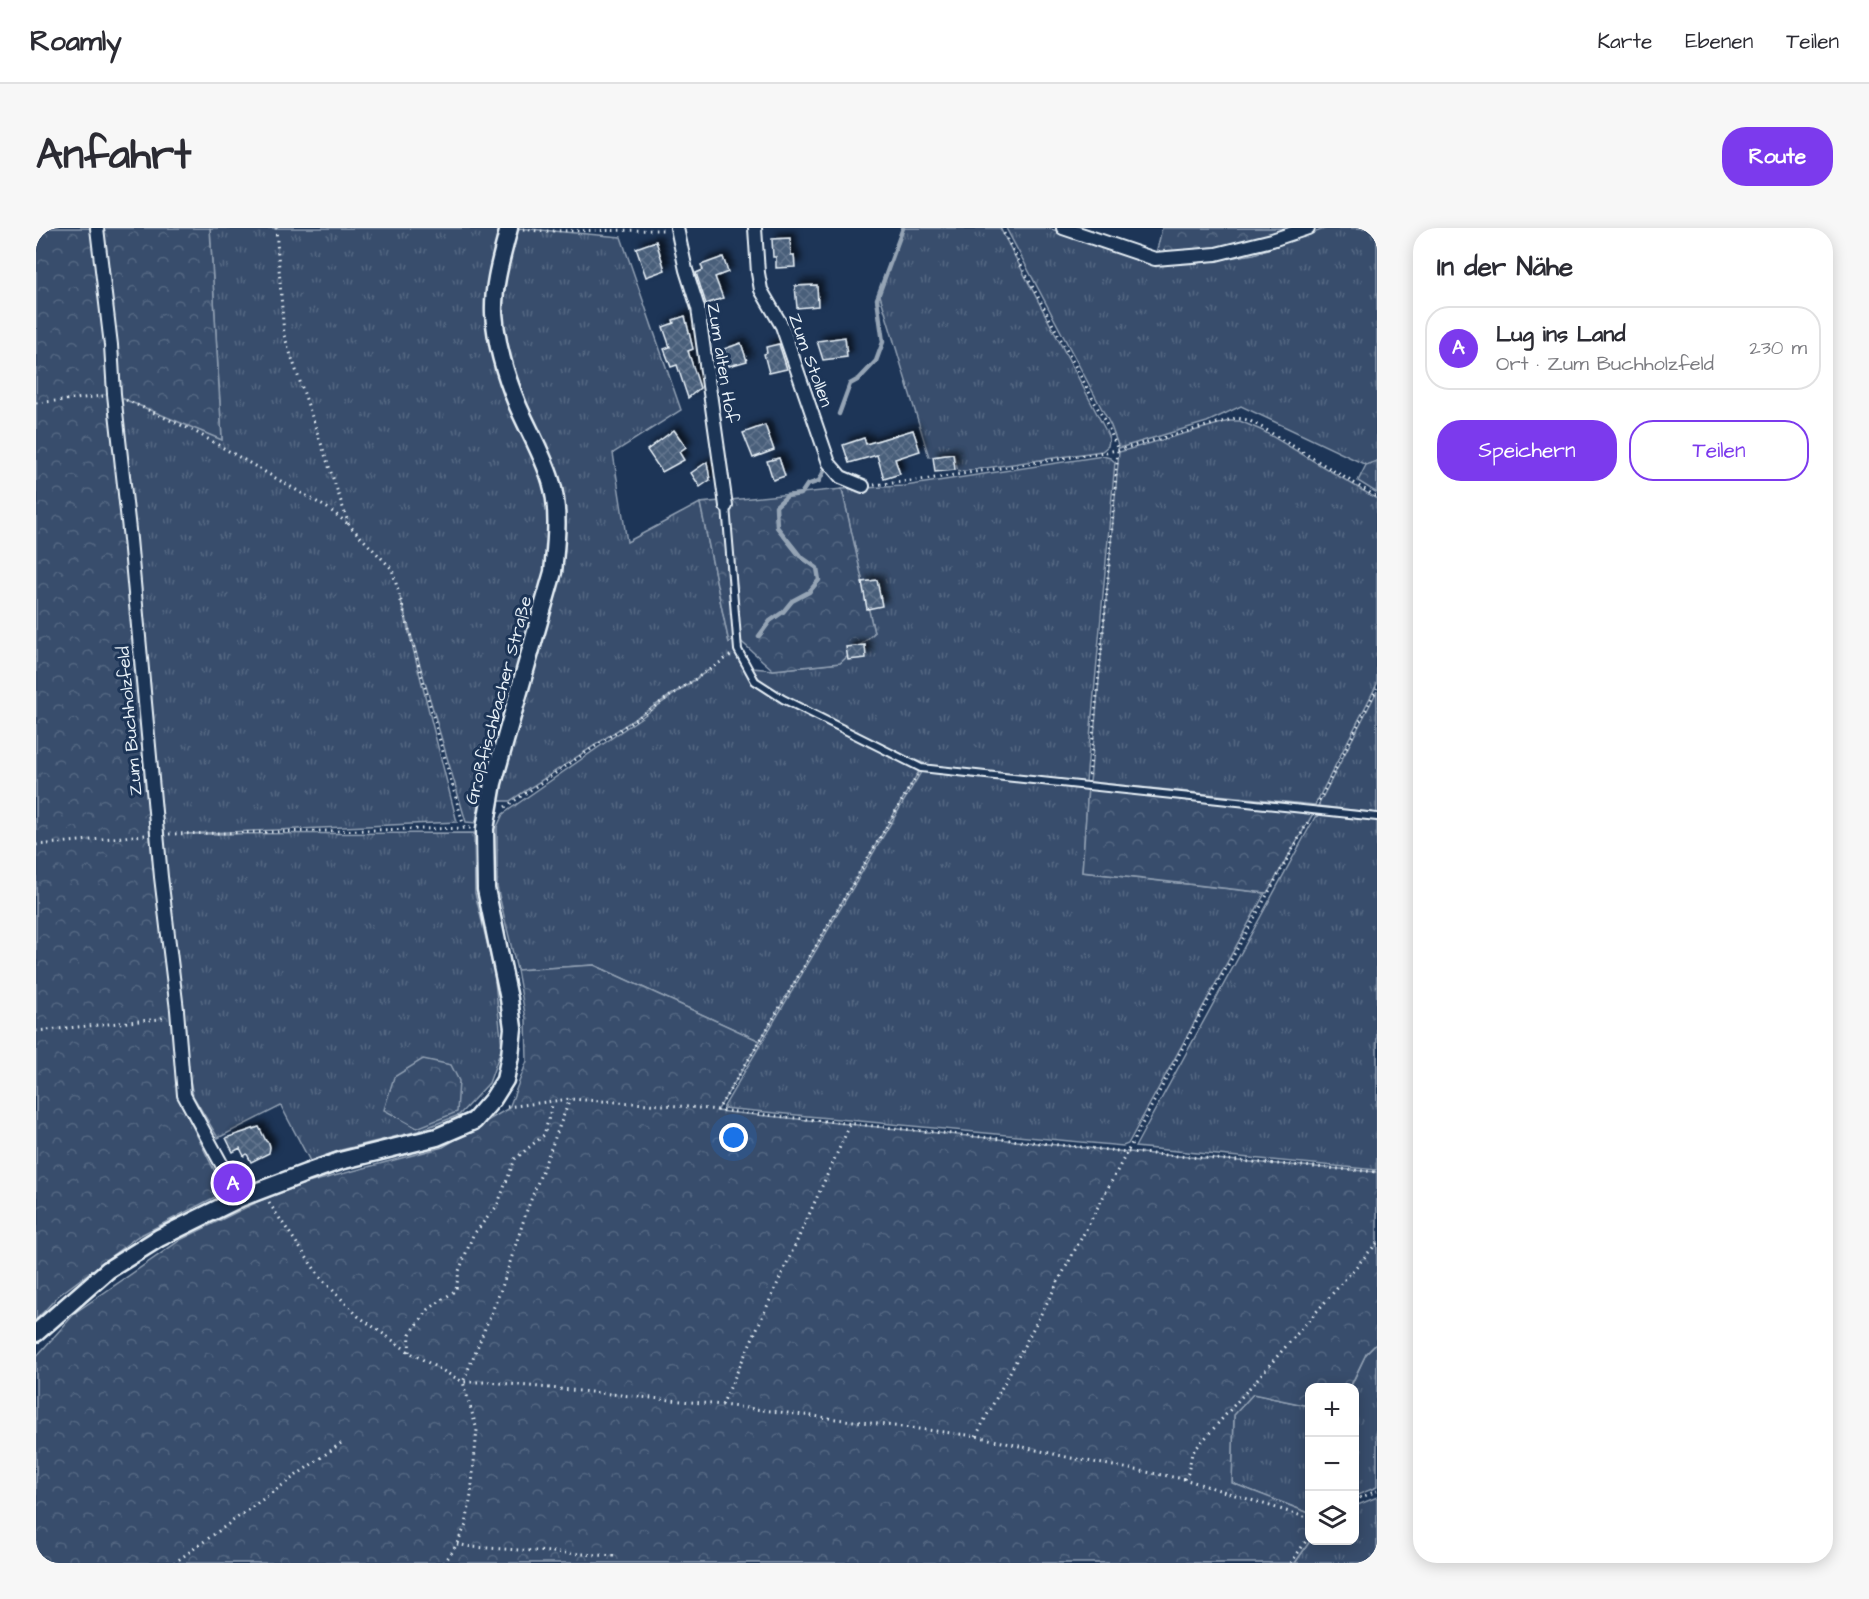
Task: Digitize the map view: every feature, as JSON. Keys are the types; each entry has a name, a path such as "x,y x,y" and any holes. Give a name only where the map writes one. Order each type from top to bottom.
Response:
{"main road":[{"name":"Großfischbacher Straße","path":"36,1334 108,1270 159,1238 260,1190 340,1161 437,1137 474,1121 493,1099 505,1080 513,1028 486,889 485,829 493,783 554,572 556,539 556,513 552,483 518,406 499,350 494,313 496,280 509,228"}],"street":[{"name":"Zum Buchholzfeld","path":"97,228 111,345 161,878 177,1010 184,1095 240,1198"},
{"name":"Zum Stollen","path":"755,228 758,273 762,290 782,326 829,463 841,477 863,486"},
{"path":"1063,228 1155,259 1216,254 1308,228"},
{"name":"Zum alten Hof","path":"677,229 686,270 698,308 726,506"}],"lane":[{"path":"726,506 738,650 755,681 768,691 921,768 1377,817"}],"path":[{"path":"276,228 284,335 349,525"},
{"path":"515,228 538,231 677,229"},
{"path":"1001,228 1109,429 1118,450 1088,787"},
{"path":"36,403 114,394 194,431 329,508 349,525 392,569 464,827 158,834 36,845"},
{"path":"863,486 929,479 1118,450 1236,418 1248,420 1263,428 1377,497"},
{"path":"488,809 501,810 738,650"},
{"path":"976,1436 1199,1017 1314,812 1377,688"},
{"path":"717,1111 921,768"},
{"path":"36,1031 160,1019 177,1010"},
{"path":"493,1099 507,1107 570,1099 679,1106 1128,1152 1377,1172"},
{"path":"444,1563 466,1526 471,1495 477,1430 463,1382 502,1287 527,1210 570,1099"},
{"path":"409,1352 410,1334 429,1309 456,1290 459,1271 473,1235 497,1206 515,1159 544,1135 552,1102"},
{"path":"722,1405 850,1125"},
{"path":"260,1190 320,1277 358,1316 409,1352 463,1382 489,1382 722,1405 976,1436 1071,1458 1184,1479 1305,1518"},
{"path":"1184,1479 1188,1473 1192,1453 1377,1243"},
{"path":"174,1563 344,1441"},
{"path":"1359,1498 1377,1491"},
{"path":"1291,1563 1305,1542"},
{"path":"457,1544 472,1547 614,1556"}],"green space":[{"path":"36,228 210,228 222,440 114,395 158,834 178,1097 225,1192 137,1237 58,1296 36,1320"},
{"path":"210,228 518,228 621,237 681,410 613,453 627,542 700,503 729,643 736,636 738,650 755,681 921,768 760,1041 594,965 517,970 497,887 497,827 503,814 709,670 510,801 500,801 492,784 480,797 476,823 466,822 400,597 457,822 184,834 474,833 475,893 494,972 502,1047 489,1083 459,1115 418,1131 341,1150 310,1161 281,1106 218,1138 193,1096 177,1010 114,394 222,439"},
{"path":"903,228 1000,228 1106,431 1109,439 1108,446 1102,451 958,472 954,454 929,457 879,292"},
{"path":"1006,228 1048,228 1161,265 1197,263 1254,254 1327,228 1377,228 1377,461 1366,465 1241,406 1207,422 1119,448 1111,426"},
{"path":"1162,228 1308,228 1272,240 1155,259"},
{"path":"1229,421 1240,421 1263,431 1377,499 1377,684 1315,805 1090,782 1119,452"},
{"path":"1103,456 1115,462 1086,782 938,768 903,756 770,688 760,680 752,668 773,670 840,663 874,633 842,489 905,486"},
{"path":"1377,461 1377,493 1358,481 1366,465"},
{"path":"842,489 874,633 840,663 773,670 736,637 729,643 700,503"},
{"path":"1377,691 1377,813 1318,806"},
{"path":"921,772 1088,788 1082,872 1265,893 1128,1144 1123,1146 723,1108"},
{"path":"1088,787 1314,812 1267,893 1082,872"},
{"path":"1325,813 1377,819 1377,1170 1135,1147 1315,817"},
{"path":"594,965 760,1041 717,1111 1128,1152 1377,1172 1377,1343 1366,1354 1352,1383 1305,1383 1305,1405 1253,1394 1234,1415 1232,1483 1305,1511 1305,1545 1307,1545 1295,1563 36,1563 36,1357 76,1312 182,1239 257,1202 304,1184 443,1147 509,1108 527,1061 526,1019 517,970"},
{"path":"423,1059 451,1065 459,1081 457,1112 417,1128 384,1110 394,1077"},
{"path":"1377,1343 1377,1487 1359,1494 1359,1383 1352,1383 1366,1354"},
{"path":"1253,1394 1305,1405 1305,1511 1232,1483 1234,1415"},
{"path":"1377,1497 1377,1563 1295,1563 1307,1545 1359,1545 1359,1504"}],"building":[{"path":"790,238 791,255 794,255 795,267 776,268 772,239"},
{"path":"656,241 665,270 646,277 636,248"},
{"path":"723,257 728,272 715,277 723,298 706,304 696,273 703,270 701,265"},
{"path":"817,285 818,306 797,308 795,286"},
{"path":"685,316 693,349 688,351 700,388 688,398 677,365 671,367 664,349 670,347 663,327"},
{"path":"845,337 847,357 823,360 817,341"},
{"path":"741,343 747,361 729,366 724,349"},
{"path":"779,344 787,369 769,373 764,354 767,353 766,347"},
{"path":"765,425 774,450 753,458 743,433"},
{"path":"674,430 686,447 679,452 684,460 662,472 647,450"},
{"path":"913,430 920,451 895,459 900,474 884,479 877,455 849,463 843,445 864,438 866,444"},
{"path":"953,454 955,470 935,472 933,457"},
{"path":"779,458 785,476 773,480 767,461"},
{"path":"707,462 710,480 700,487 691,473"},
{"path":"877,580 882,606 867,609 862,582"},
{"path":"865,645 866,658 848,660 846,647"},
{"path":"259,1127 269,1143 269,1153 251,1162 240,1148 233,1152 226,1138"}],"waterway":[{"path":"839,414 850,384 859,379 876,361 883,342 877,299 903,228"},
{"path":"759,636 770,621 783,612 792,601 809,592 819,580 817,568 800,556 777,527 776,506 787,496 801,494 807,485 819,481 824,471"}],"place":[{"name":"Lug ins Land","path":"233,1183"}]}
